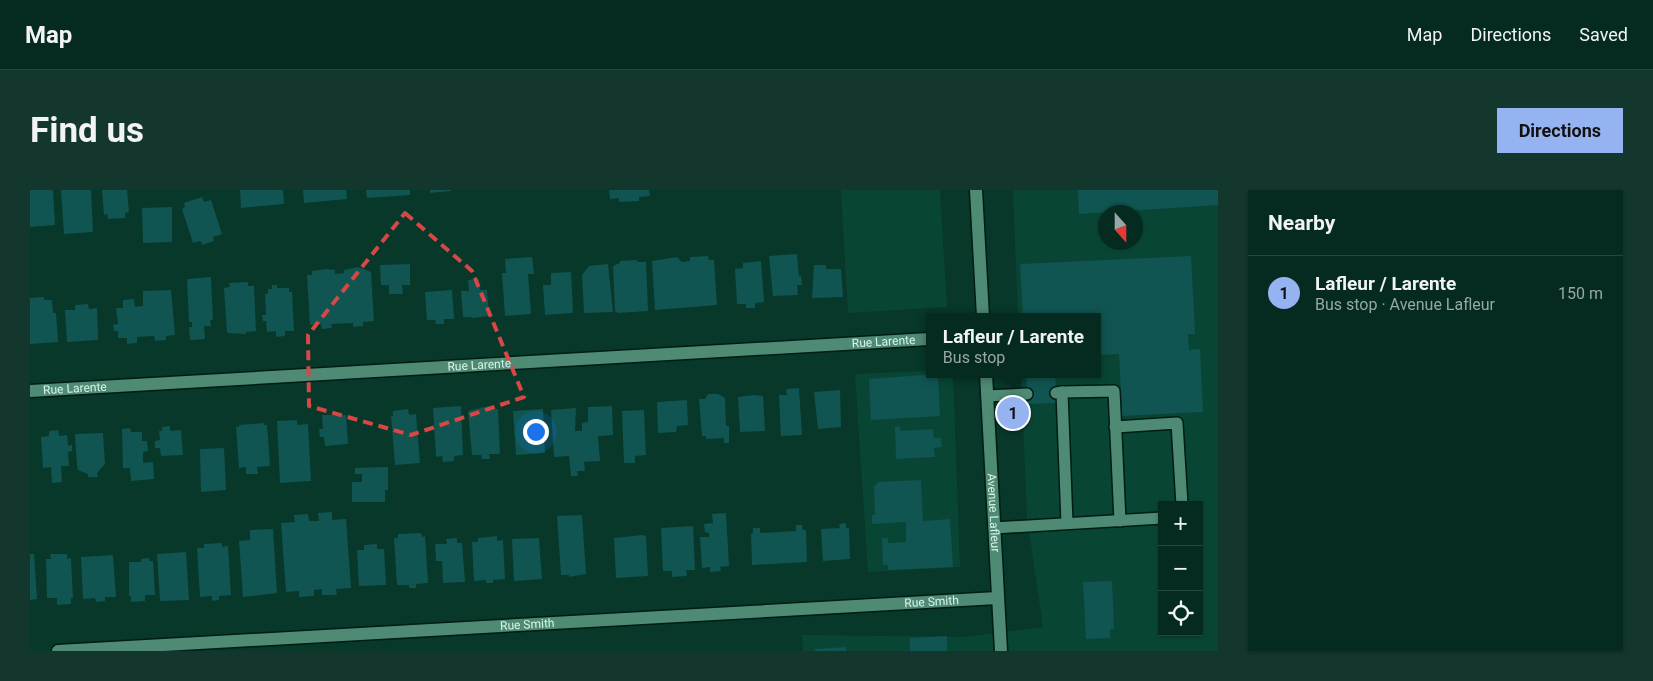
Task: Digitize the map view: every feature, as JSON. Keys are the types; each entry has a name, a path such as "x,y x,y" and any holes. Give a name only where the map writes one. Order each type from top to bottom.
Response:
{"street":[{"path":"976,190 983,313"},
{"name":"Rue Larente","path":"30,391 926,339"},
{"name":"Avenue Lafleur","path":"986,378 1001,651"},
{"name":"Rue Smith","path":"58,651 997,598"}],"lane":[{"path":"1067,523 1059,392 1114,391 1120,520"},
{"path":"987,396 1027,394"},
{"path":"1115,427 1177,423 1182,501"},
{"path":"994,528 1158,518"}],"highlighted area":[{"path":"405,213 472,271 524,397 411,435 309,406 308,335"}],"shaded area":[{"path":"841,190 940,190 947,307 848,313"},
{"path":"1013,190 1218,190 1218,651 803,651 802,635 964,637 1043,627 1027,517 1021,378 1101,378 1101,313 1018,313"},
{"path":"926,371 926,378 953,378 960,567 868,572 855,374"}],"building":[{"path":"30,190 53,190 55,225 30,227"},
{"path":"61,190 91,190 93,232 64,234"},
{"path":"102,190 127,190 129,212 125,213 125,218 108,219 107,214 104,215"},
{"path":"240,190 283,190 284,204 241,208"},
{"path":"303,190 346,190 347,199 304,203"},
{"path":"366,190 410,190 410,195 367,198"},
{"path":"430,190 451,190 451,191 430,193"},
{"path":"609,190 649,190 650,196 639,197 639,201 619,202 619,198 610,199"},
{"path":"1078,190 1218,190 1218,205 1143,210 1143,205 1098,205 1098,213 1079,214"},
{"path":"202,197 204,202 211,200 222,234 213,237 214,241 202,245 201,241 193,243 182,209 185,207 184,203"},
{"path":"172,207 172,242 143,243 142,208"},
{"path":"797,254 799,276 801,276 802,285 797,285 798,295 773,296 769,256"},
{"path":"708,256 709,260 714,260 717,305 655,310 652,261 677,257 682,262 690,261 690,257"},
{"path":"1191,256 1195,334 1188,334 1189,350 1200,349 1203,412 1122,416 1119,354 1101,355 1101,313 1023,313 1020,264"},
{"path":"532,257 534,274 528,274 531,314 505,316 502,273 506,273 505,259"},
{"path":"637,260 637,262 646,262 648,311 618,313 615,311 613,266 620,263 620,261"},
{"path":"761,261 764,302 755,303 755,308 746,308 746,304 737,304 735,269 743,268 743,263"},
{"path":"410,264 410,285 402,285 403,294 389,294 389,285 381,285 380,265"},
{"path":"608,264 613,312 584,313 582,275 589,266"},
{"path":"814,265 826,265 826,269 841,269 843,297 812,298"},
{"path":"358,267 371,272 374,321 363,322 363,326 353,327 353,323 331,324 332,328 322,329 321,324 310,325 307,275 312,275 312,271 326,269 335,270 335,274 344,273 344,270"},
{"path":"571,272 573,313 545,315 543,285 551,285 551,273"},
{"path":"211,277 213,320 210,320 211,326 204,326 205,339 190,340 189,327 192,327 192,322 189,322 187,279"},
{"path":"479,279 480,290 487,290 489,316 463,317 461,291 469,291 468,280"},
{"path":"248,282 248,286 254,286 256,331 246,332 246,334 227,333 224,288 230,287 229,283"},
{"path":"272,285 277,285 277,288 289,288 289,292 292,292 294,331 285,331 285,336 276,337 276,331 267,332 266,321 263,321 262,315 266,315 265,294 268,293 268,289 272,289"},
{"path":"171,290 175,335 166,336 166,340 155,341 154,336 137,337 137,343 127,344 127,338 118,338 118,331 114,331 113,325 118,324 116,308 123,308 123,300 134,299 135,307 143,306 143,291"},
{"path":"452,290 454,319 444,319 444,324 436,324 435,320 427,320 425,292"},
{"path":"44,297 44,300 52,300 53,313 56,313 58,342 30,344 30,298"},
{"path":"88,304 89,309 97,308 98,340 67,342 65,310 75,310 75,305"},
{"path":"926,375 926,378 938,378 940,416 871,420 869,379"},
{"path":"1026,378 1055,378 1057,403 1028,404"},
{"path":"799,388 802,435 781,436 779,395 787,395 786,389"},
{"path":"840,390 841,427 818,429 814,392"},
{"path":"708,394 718,394 725,398 726,426 729,426 729,443 724,443 724,438 706,439 706,436 702,436 699,399 705,399"},
{"path":"763,396 765,431 740,432 738,397"},
{"path":"687,400 688,425 677,426 676,432 658,433 657,402"},
{"path":"461,406 463,455 454,456 454,461 443,462 442,456 436,457 433,408"},
{"path":"489,406 489,409 498,409 500,454 489,454 490,459 482,459 481,455 472,455 468,411"},
{"path":"612,406 613,435 598,436 600,461 584,462 585,471 577,471 578,476 571,476 569,456 554,457 551,410 576,408 575,431 582,431 582,423 588,422 588,407"},
{"path":"408,409 409,415 416,414 420,463 395,465 391,416 393,416 393,411"},
{"path":"543,409 545,453 516,455 513,411"},
{"path":"644,410 646,455 635,456 635,463 624,463 622,411"},
{"path":"322,415 346,415 348,444 325,446 324,437 320,437 319,429 323,429"},
{"path":"297,420 297,425 308,424 311,481 280,483 277,421"},
{"path":"264,423 264,425 267,425 270,466 257,467 258,474 246,474 246,467 239,468 236,427 239,427 239,425"},
{"path":"170,426 170,431 181,430 183,455 161,456 160,448 155,448 155,441 160,440 159,431 162,431 162,427"},
{"path":"900,426 900,431 933,429 934,438 941,438 942,447 934,448 935,457 896,459 895,427"},
{"path":"130,428 131,432 142,432 142,441 147,441 148,451 143,452 143,463 153,462 154,479 131,481 130,468 123,468 122,429"},
{"path":"58,430 59,436 67,435 68,446 72,445 72,451 68,452 69,466 61,466 62,482 52,483 51,467 43,468 41,437 49,436 49,431"},
{"path":"103,433 105,464 97,473 98,477 88,477 88,474 78,470 75,434"},
{"path":"224,448 226,490 201,492 200,449"},
{"path":"388,467 388,490 385,490 385,502 352,502 352,482 362,482 362,474 355,474 355,468"},
{"path":"921,480 923,521 950,519 953,567 888,570 888,565 883,565 882,538 888,538 888,543 906,542 906,522 872,524 872,515 875,515 874,487 878,482"},
{"path":"332,512 332,520 346,519 351,588 336,589 337,595 322,595 322,589 314,590 314,596 299,597 299,591 286,592 281,523 295,522 294,515 308,514 309,521 319,521 318,513"},
{"path":"726,513 729,566 720,567 721,571 710,572 710,567 702,568 700,537 709,537 709,533 705,532 704,524 713,523 712,514"},
{"path":"582,515 586,574 569,577 569,575 561,575 557,516"},
{"path":"846,523 846,528 849,528 850,559 823,561 821,529 840,528 839,524"},
{"path":"796,525 802,525 803,530 806,530 807,562 752,565 751,534 753,533 753,528 760,528 760,533 796,531"},
{"path":"693,526 695,570 686,570 687,576 672,577 672,571 663,571 661,528"},
{"path":"273,529 277,593 243,597 239,541 250,540 250,530"},
{"path":"421,533 422,537 425,536 428,583 416,584 416,588 409,588 409,585 397,585 394,538 398,538 398,534"},
{"path":"497,536 497,541 503,540 505,579 493,580 493,583 486,583 486,580 474,581 472,542 478,542 478,538"},
{"path":"646,536 648,576 616,578 614,538"},
{"path":"457,538 457,543 462,543 465,582 443,583 442,561 436,561 435,544 447,544 446,539"},
{"path":"539,538 542,579 514,581 512,539"},
{"path":"222,543 222,547 228,546 231,595 219,596 219,600 212,601 212,596 200,597 197,548 204,548 204,544"},
{"path":"377,544 377,549 384,549 386,585 359,586 357,550 364,550 364,545"},
{"path":"186,552 189,600 160,601 157,554"},
{"path":"30,554 34,554 37,599 30,600"},
{"path":"50,554 67,554 67,559 71,558 73,598 71,598 71,604 57,605 57,598 47,598 46,559 51,559"},
{"path":"113,555 116,597 105,597 105,601 96,602 95,598 83,599 81,557"},
{"path":"149,558 149,561 153,561 155,595 145,595 145,601 131,602 131,596 129,596 129,562 141,562 141,559"},
{"path":"1112,581 1114,629 1110,629 1110,638 1086,639 1083,582"},
{"path":"947,636 947,651 910,651 910,638"},
{"path":"846,647 846,651 815,651 815,649"}],"place":[{"name":"Lafleur / Larente","path":"1013,413"}]}
